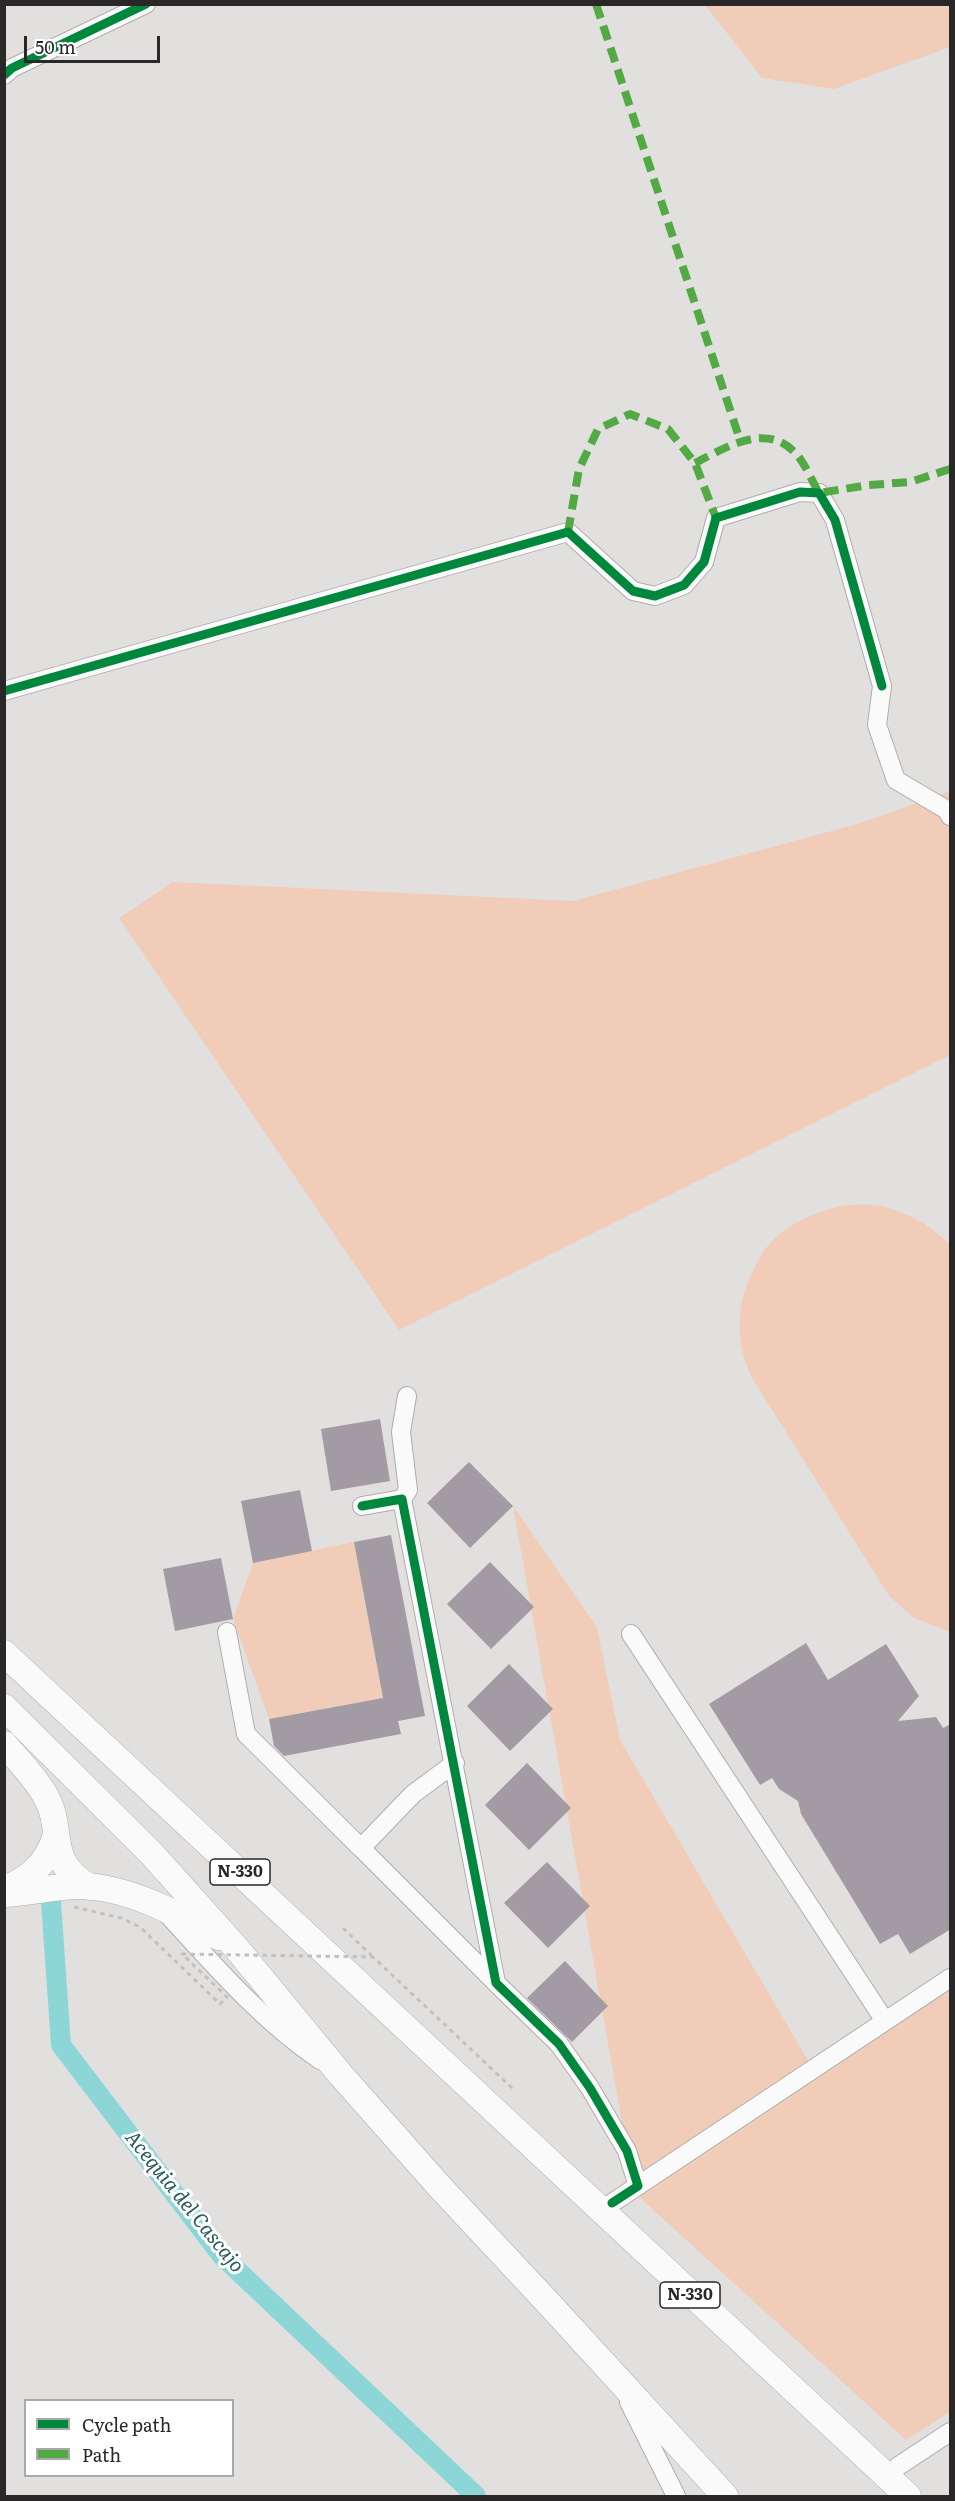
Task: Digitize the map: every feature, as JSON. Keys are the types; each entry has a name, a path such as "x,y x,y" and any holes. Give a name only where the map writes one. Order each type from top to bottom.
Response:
{"highway":[{"name":"N-330","path":"4,1653 908,2496"},
{"name":"N-330","path":"4,1707 120,1819 238,1950 340,2074 439,2186 725,2496"},
{"path":"4,1744 46,1795 54,1819 55,1838 66,1868 75,1878 90,1887"},
{"path":"4,1888 16,1884 40,1867 49,1855 55,1838"},
{"path":"4,1894 72,1886 90,1887 126,1895 209,1931 238,1950"},
{"path":"475,2091 612,2203 897,2467 924,2496"}],"street":[{"path":"4,75 12,68 146,4"},
{"path":"4,691 568,532 633,591 656,596 684,585 705,562 716,518 800,492 819,493 835,520 882,686 877,725 896,780 947,810 951,816"},
{"path":"407,1396 401,1432 408,1490 402,1499 496,1983"},
{"path":"362,1506 402,1499"},
{"path":"227,1632 246,1734 559,2044 590,2088 627,2151 638,2186"},
{"path":"631,1634 885,2021"},
{"path":"361,1848 413,1794 455,1763"},
{"path":"161,1909 273,2024 340,2074"},
{"path":"612,2203 951,1978"},
{"path":"616,2376 676,2496"},
{"path":"897,2467 951,2432"}],"path":[{"path":"74,1908 121,1918 140,1927 220,2004 227,1997 182,1954 373,1957"},
{"path":"343,1928 512,2088"}],"shaded area":[{"path":"705,5 950,5 950,47 834,89 762,78"},
{"path":"950,791 950,1055 399,1330 119,918 173,882 573,901 861,823"},
{"path":"846,1205 875,1205 895,1210 916,1219 950,1245 950,1632 914,1618 889,1596 752,1378 742,1350 739,1323 744,1295 754,1268 765,1250 775,1238 794,1224"},
{"path":"513,1506 597,1627 620,1740 813,2069 638,2186 627,2151"},
{"path":"354,1542 383,1698 269,1719 233,1619 253,1563"},
{"path":"950,1989 950,2412 906,2440 639,2197"}],"building":[{"path":"380,1419 390,1481 331,1491 321,1429"},
{"path":"469,1462 513,1506 470,1548 427,1503"},
{"path":"300,1490 312,1551 253,1563 241,1501"},
{"path":"391,1535 425,1716 398,1721 401,1734 284,1756 274,1746 269,1719 383,1698 354,1542"},
{"path":"221,1558 233,1619 175,1631 163,1569"},
{"path":"490,1562 534,1607 491,1649 447,1604"},
{"path":"806,1643 828,1680 886,1644 919,1696 898,1721 936,1717 943,1728 951,1724 951,1929 910,1954 898,1934 880,1944 801,1814 798,1801 779,1789 772,1778 760,1785 709,1704"},
{"path":"509,1664 553,1709 510,1751 467,1706"},
{"path":"527,1763 571,1808 529,1850 485,1805"},
{"path":"547,1862 590,1906 548,1948 504,1903"},
{"path":"565,1961 608,2006 572,2042 527,1998"}],"waterway":[{"name":"Acequia del Cascajo","path":"51,1902 61,2045 222,2256 476,2496"}],"marked path":[{"path":"596,4 740,440"},
{"path":"568,532 579,469 598,429 630,414 668,429 695,463 716,518"},
{"path":"695,463 747,440 761,438 774,440 786,445 798,456 819,493 869,485 910,482 950,469"}],"cycle path":[{"path":"4,75 12,68 146,4"},
{"path":"4,691 568,532 633,591 655,596 684,585 704,562 716,518 800,492 819,493 835,520 882,686"},
{"path":"362,1506 402,1499 496,1983 559,2044 590,2088 627,2151 638,2186 612,2203"}]}
